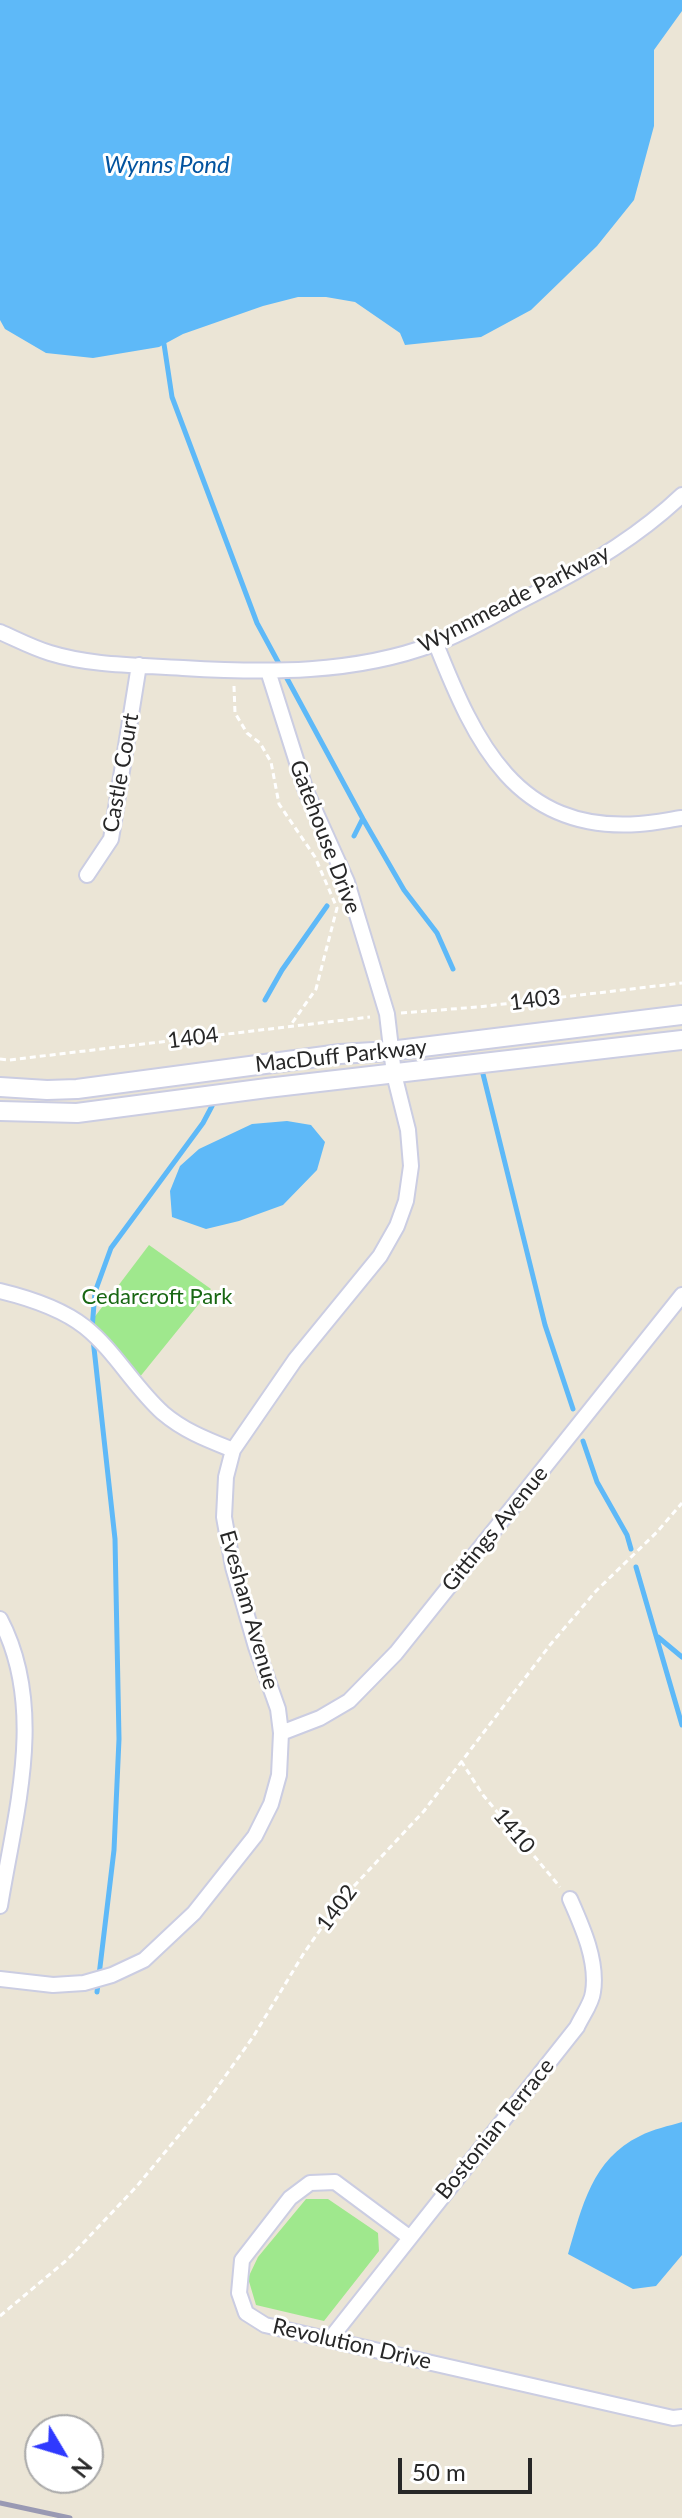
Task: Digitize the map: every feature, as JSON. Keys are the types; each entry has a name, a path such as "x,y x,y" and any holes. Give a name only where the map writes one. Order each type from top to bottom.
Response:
{"street":[{"name":"Wynnmeade Parkway","path":"0,632 50,653 81,660 139,665 268,671 308,670 361,663 436,644 598,560 652,522 682,495"},
{"path":"436,644 455,693 481,743 496,764 538,802 560,814 610,824 640,824 682,818"},
{"name":"Castle Court","path":"87,875 111,839 139,665"},
{"name":"Gatehouse Drive","path":"268,671 306,791 347,882 387,1014 394,1074"},
{"name":"MacDuff Parkway","path":"0,1087 77,1089 340,1054 390,1051 682,1015"},
{"name":"MacDuff Parkway","path":"0,1111 77,1113 682,1040"},
{"name":"Evesham Avenue","path":"0,1979 53,1985 86,1982 110,1976 144,1960 194,1913 255,1836 271,1804 279,1775 281,1733 278,1709 233,1567 224,1517 226,1477 233,1450 295,1360 380,1256 397,1226 406,1201 411,1166 408,1130 394,1074"},
{"path":"0,1291 38,1302 84,1326 161,1411 182,1428 233,1450"},
{"name":"Gittings Avenue","path":"281,1733 320,1718 349,1701 396,1653 682,1295"},
{"path":"0,1619 20,1681 26,1723 0,1906"},
{"name":"Bostonian Terrace","path":"330,2339 577,2027 593,1993 593,1968 583,1928 570,1899"},
{"name":"Revolution Drive","path":"409,2237 335,2182 310,2183 290,2198 242,2260 239,2293 246,2313 265,2325 673,2418 682,2417"}],"path":[{"path":"229,671 236,690 235,713 271,762 279,804 315,857 337,908 316,989 290,1026"},
{"name":"1403","path":"387,1014 478,1007 682,983"},
{"name":"1404","path":"0,1059 387,1014"},
{"name":"1402","path":"0,2316 68,2259 155,2164 209,2099 253,2037 304,1953 341,1900 424,1811 550,1645 596,1591 640,1550 682,1503"},
{"name":"1410","path":"461,1761 483,1795 570,1899"}],"green space":[{"name":"Cedarcroft Park","path":"149,1245 211,1289 139,1378 90,1323"},
{"path":"306,2199 328,2199 378,2233 379,2251 324,2321 256,2305 248,2278 258,2257"}],"water":[{"name":"Wynns Pond","path":"0,0 682,0 682,11 654,50 654,126 634,200 597,246 531,310 481,337 405,345 400,333 355,302 326,297 298,297 183,334 159,347 93,358 46,353 5,329 0,320"},
{"path":"287,1121 311,1125 325,1142 317,1170 283,1205 206,1229 172,1217 170,1191 180,1166 199,1149 252,1124"},
{"path":"682,2122 682,2255 656,2286 633,2289 568,2254 591,2186 610,2158 640,2136"}],"waterway":[{"path":"164,344 172,397 257,623 363,819 404,890 437,933 453,969"},
{"path":"354,836 362,820"},
{"path":"265,1000 327,906"},
{"path":"483,1074 545,1325 573,1409"},
{"path":"92,1329 95,1292 111,1248 203,1123 212,1106"},
{"path":"93,1339 115,1539 119,1739 114,1850 97,1992"},
{"path":"583,1441 597,1482 627,1535 631,1549"},
{"path":"636,1567 682,1725"},
{"path":"658,1637 682,1657"}],"railway":[{"path":"0,2503 70,2518"}]}
